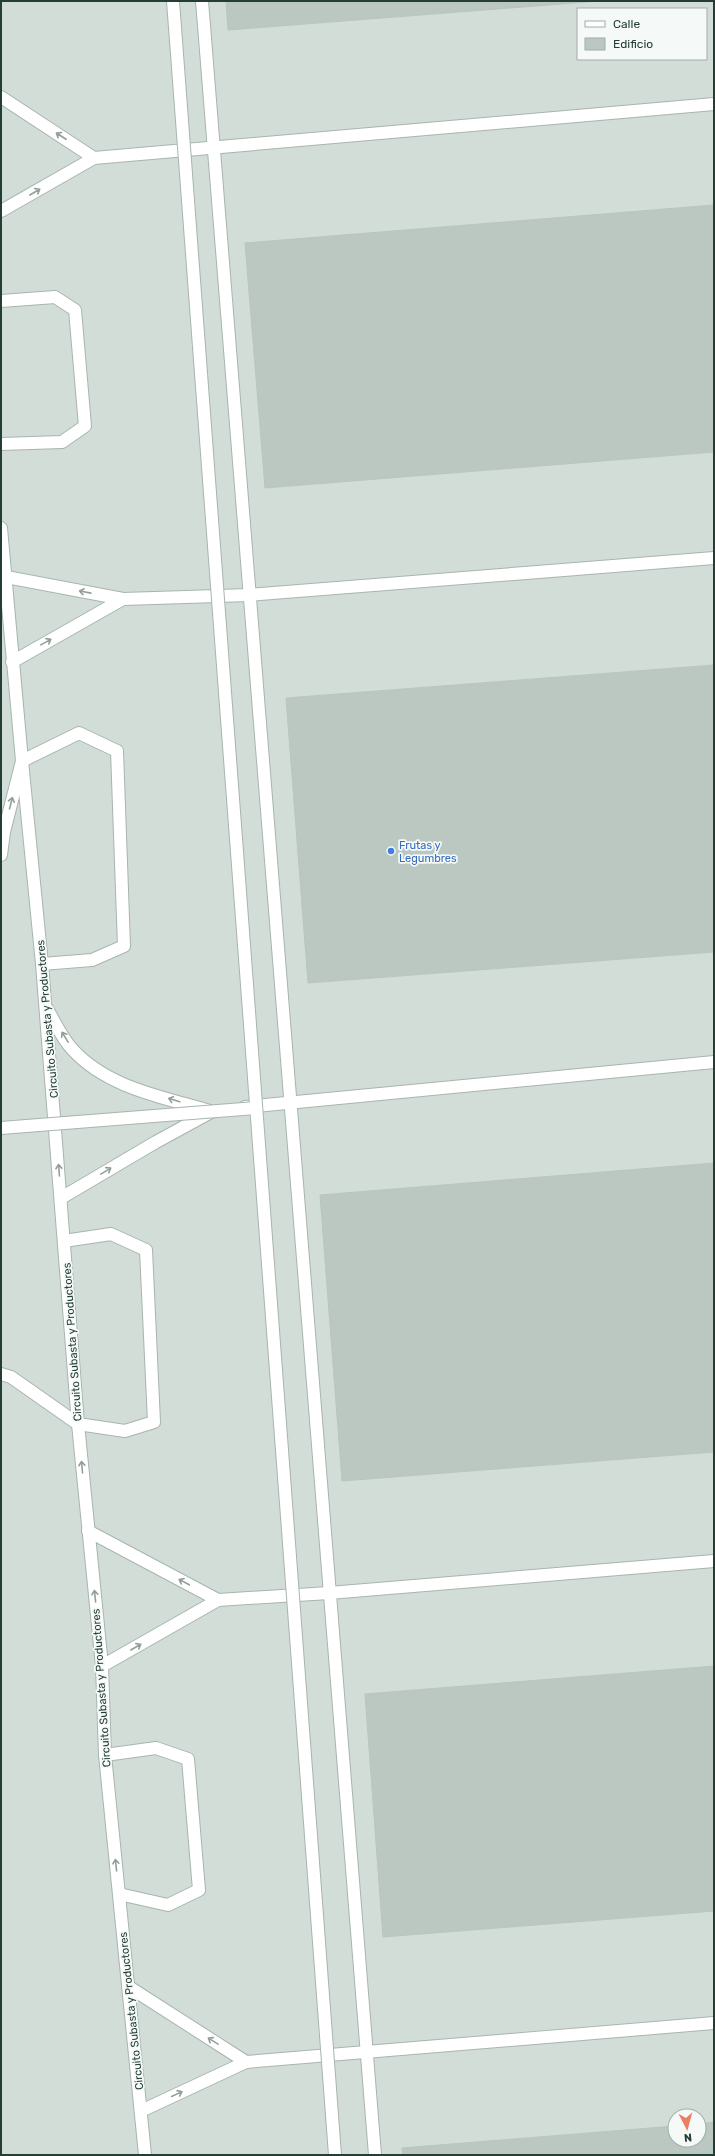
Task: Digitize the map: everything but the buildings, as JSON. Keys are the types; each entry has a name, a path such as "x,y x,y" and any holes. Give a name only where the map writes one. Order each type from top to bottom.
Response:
{"street":[{"path":"173,1 335,2155"},
{"path":"202,1 375,2155"},
{"path":"1,97 94,158"},
{"path":"1,211 94,158 714,104"},
{"path":"1,301 55,297 75,310 85,426 62,442 1,444"},
{"name":"Circuito Subasta y Productores","path":"1,528 3,576 46,1007 78,1424 102,1666 105,1755 128,1988 142,2111 145,2155"},
{"path":"3,576 123,599 249,595 714,558"},
{"path":"12,662 123,599"},
{"path":"1,855 4,832 22,761 79,733 117,751 124,946 92,960 42,964"},
{"path":"46,1007 72,1049 98,1073 130,1087 212,1111"},
{"path":"61,1198 212,1111 290,1101 714,1062"},
{"path":"1,1128 256,1108"},
{"path":"1,1374 11,1377 78,1424 125,1431 154,1422 146,1250 111,1234 64,1241"},
{"path":"88,1531 218,1600"},
{"path":"102,1666 218,1600 329,1593 714,1561"},
{"path":"105,1755 156,1748 188,1759 199,1890 168,1905 119,1894"},
{"path":"128,1988 246,2062"},
{"path":"142,2111 246,2062 714,2023"}],"shaded area":[{"name":"Frutas y Legumbres","path":"1,1 714,1 714,2155 1,2155"}],"place":[{"name":"Frutas y Legumbres","path":"391,851"}]}
